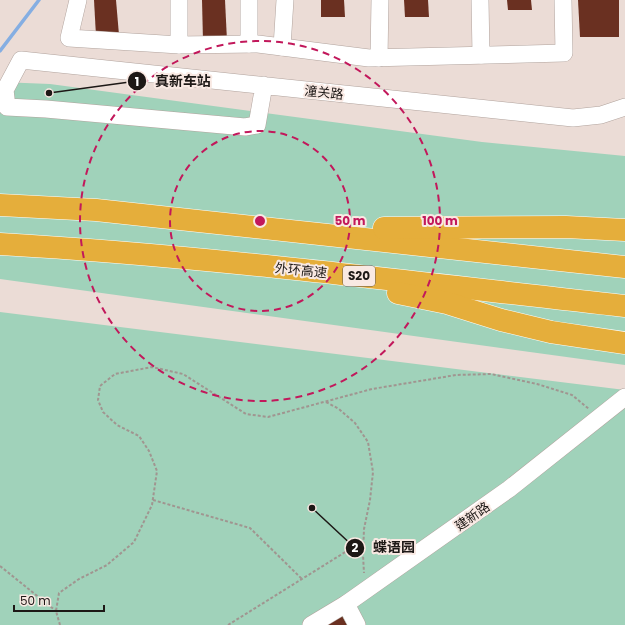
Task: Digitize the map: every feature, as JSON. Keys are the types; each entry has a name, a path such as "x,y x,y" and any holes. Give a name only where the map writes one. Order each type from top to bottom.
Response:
{"highway":[{"path":"0,205 96,210 625,267"},
{"path":"268,228 566,228 625,230"},
{"name":"外环高速","path":"0,244 93,250 258,265 625,306"},
{"path":"258,265 447,303 500,320 551,332 625,343"}],"street":[{"path":"78,0 69,38 179,44 249,44 369,58 564,53 563,0"},
{"path":"179,0 179,44"},
{"path":"249,0 249,44"},
{"path":"282,48 285,0"},
{"path":"379,58 380,0"},
{"path":"480,0 481,55"},
{"name":"潼关路","path":"264,85 257,125 245,127 7,107 5,90 21,60 264,85 573,118 601,115 625,107"},
{"name":"建新路","path":"311,625 366,591 509,489 625,398"},
{"path":"346,604 357,625"}],"path":[{"path":"60,625 56,611 59,593 80,579 107,565 134,542 152,505 157,471 150,451 139,436 117,425 103,412 98,400 100,386 115,374 152,367 182,374 246,414 268,417 372,389 456,375 491,374 538,384 572,395 599,418"},
{"path":"325,401 339,409 355,424 368,442 372,472 370,500 363,541 366,591"},
{"path":"153,500 250,528 302,579"},
{"path":"228,625 363,541"},
{"path":"0,566 56,611"}],"green space":[{"path":"0,82 50,84 482,142 625,156 625,365 0,279"},
{"path":"0,312 625,390 625,625 0,625"}],"building":[{"path":"94,0 116,0 119,35 96,36"},
{"path":"202,0 225,0 227,41 203,41"},
{"path":"321,0 344,0 345,17 321,17"},
{"path":"404,0 428,0 429,17 405,17"},
{"path":"507,0 531,0 532,10 508,10"},
{"path":"578,0 619,0 619,37 580,37"},
{"path":"342,616 347,625 326,625"}],"waterway":[{"path":"0,51 39,0"}],"place":[{"name":"真新车站","path":"49,93"},
{"name":"蝶语园","path":"312,508"}]}
